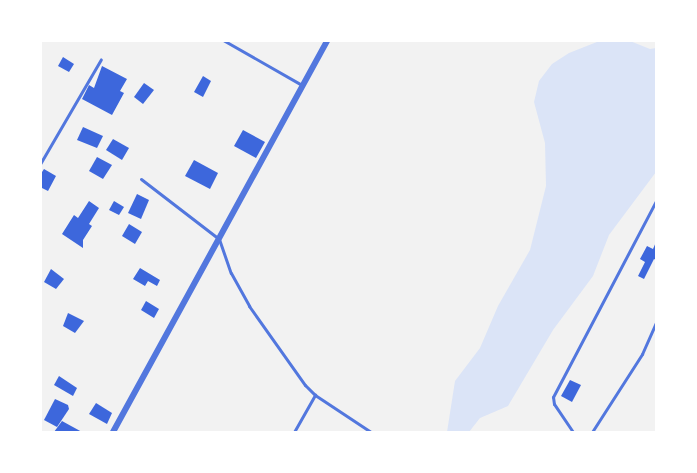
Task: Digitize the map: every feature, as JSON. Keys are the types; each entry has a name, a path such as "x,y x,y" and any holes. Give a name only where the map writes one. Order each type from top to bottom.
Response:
{"street":[{"path":"113,432 328,40"}],"lane":[{"path":"223,40 303,85"},
{"path":"40,164 101,59"},
{"path":"141,179 219,239 231,273 249,306 282,355 315,395 371,432"},
{"path":"573,432 554,404 553,397 657,201"},
{"path":"592,432 642,354 657,323"},
{"path":"294,432 315,395"}],"shaded area":[{"path":"602,40 630,41 650,49 656,48 656,172 609,235 593,276 553,330 508,406 480,418 469,432 447,432 455,381 480,348 498,306 530,250 546,186 545,143 534,102 539,81 552,64 569,53"}],"building":[{"path":"63,57 74,64 69,72 58,66"},
{"path":"102,66 127,79 120,91 124,93 112,115 82,99 89,85 94,88"},
{"path":"203,76 211,81 203,97 194,92"},
{"path":"144,83 154,90 143,104 134,97"},
{"path":"83,127 103,136 97,148 77,140"},
{"path":"243,130 265,142 256,158 234,146"},
{"path":"113,139 129,148 122,160 106,150"},
{"path":"97,157 112,165 103,179 89,171"},
{"path":"194,160 218,173 210,189 185,176"},
{"path":"44,169 56,176 48,191 40,187 40,175"},
{"path":"137,194 149,200 141,219 128,213"},
{"path":"89,201 99,208 89,224 92,226 83,240 83,248 62,234 74,215 78,218"},
{"path":"114,201 124,207 119,215 109,210"},
{"path":"129,224 142,232 135,244 122,236"},
{"path":"656,242 656,260 654,259 644,279 638,276 645,262 640,259 647,246 653,249"},
{"path":"140,268 160,280 157,286 148,281 145,286 133,279"},
{"path":"51,269 64,279 56,289 44,282"},
{"path":"146,301 159,309 154,318 141,310"},
{"path":"68,313 84,321 75,333 63,326"},
{"path":"59,376 77,388 73,396 54,385"},
{"path":"570,380 581,385 572,402 561,396"},
{"path":"55,399 68,405 69,409 57,427 44,420"},
{"path":"96,403 112,413 107,424 89,414"},
{"path":"62,421 82,432 54,432"}]}
